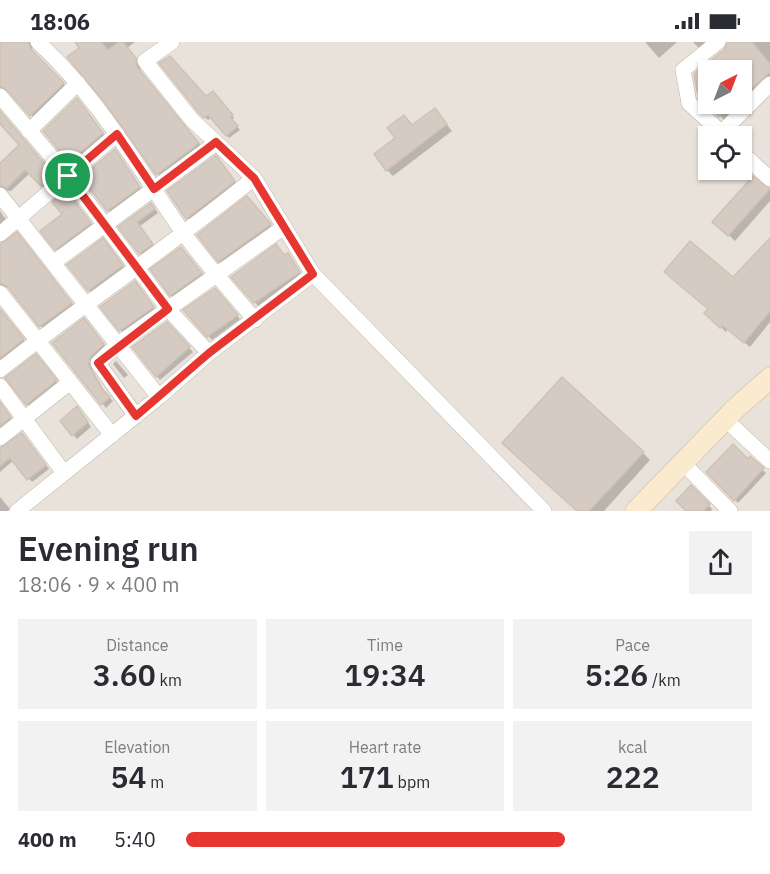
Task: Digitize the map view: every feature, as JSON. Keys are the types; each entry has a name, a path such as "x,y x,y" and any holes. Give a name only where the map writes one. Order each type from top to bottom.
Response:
{"street":[{"path":"38,42 65,67 78,83 117,134 184,234 255,320"},
{"path":"172,42 145,60 192,120 254,178 313,274 544,511"},
{"path":"714,126 689,102 683,70 718,42"},
{"path":"29,131 78,83"},
{"path":"731,126 770,84"},
{"path":"0,96 68,176 168,309 209,353"},
{"path":"0,234 117,134"},
{"path":"53,263 216,142"},
{"path":"752,162 770,179"},
{"path":"0,370 136,267 184,234 254,178"},
{"path":"0,195 159,397"},
{"path":"136,416 98,363 117,345 284,227"},
{"path":"17,511 136,416 209,353 313,274"},
{"path":"0,293 36,342 112,435"},
{"path":"636,511 725,419 770,378"},
{"path":"0,438 69,383"},
{"path":"0,386 64,473"},
{"path":"725,419 770,461"},
{"path":"682,463 730,511"}],"shaded area":[{"path":"0,42 770,42 770,511 0,511"}],"building":[{"path":"0,42 28,42 31,49 64,83 30,116 7,90 0,86"},
{"path":"75,42 101,42 108,50 119,42 123,42 136,58 137,67 199,143 156,175 105,103 67,57 79,48"},
{"path":"728,42 752,42 770,64 770,72 752,88 752,60 712,60 724,50"},
{"path":"170,56 206,96 213,91 233,115 230,117 238,126 226,136 208,115 204,118 199,113 159,63"},
{"path":"698,71 698,92 697,91 694,74"},
{"path":"77,98 103,133 69,162 43,131"},
{"path":"435,108 447,124 386,171 374,154 395,138 387,128 404,115 412,125"},
{"path":"0,111 54,175 41,186 25,170 7,188 0,185 0,163 19,145 0,124"},
{"path":"115,149 140,187 107,211 81,177"},
{"path":"216,155 235,181 186,219 167,191"},
{"path":"752,177 770,189 728,236 712,222 749,180 752,180"},
{"path":"66,190 91,223 55,250 40,231 62,214 52,202"},
{"path":"247,196 271,224 218,262 197,235"},
{"path":"151,203 155,209 137,222 153,244 139,254 118,227"},
{"path":"17,232 72,303 39,327 8,287 0,283 0,244"},
{"path":"103,238 123,265 88,291 67,265"},
{"path":"770,238 770,311 744,343 722,325 720,328 704,313 708,309 664,272 690,241 733,277"},
{"path":"276,244 284,255 288,253 300,272 254,303 231,277"},
{"path":"181,247 202,273 170,296 150,269"},
{"path":"135,281 154,307 119,331 100,307"},
{"path":"215,288 238,315 207,337 183,310"},
{"path":"0,309 24,339 0,358"},
{"path":"84,318 104,344 91,356 88,364 102,389 110,397 101,405 52,343"},
{"path":"167,322 190,347 156,377 132,347"},
{"path":"36,354 57,380 26,405 5,378"},
{"path":"562,377 644,452 589,511 577,511 502,443"},
{"path":"0,402 11,417 0,426"},
{"path":"77,406 88,422 72,436 60,421"},
{"path":"22,433 46,465 27,480 10,458 0,466 0,448"},
{"path":"733,444 748,459 750,456 764,468 734,501 706,472"},
{"path":"691,485 710,504 703,511 686,511 676,501"}],"route":[{"path":"117,134 154,189 216,142 254,178 313,274 209,353 136,416 98,363 117,345 168,309 68,176 117,134"}]}
